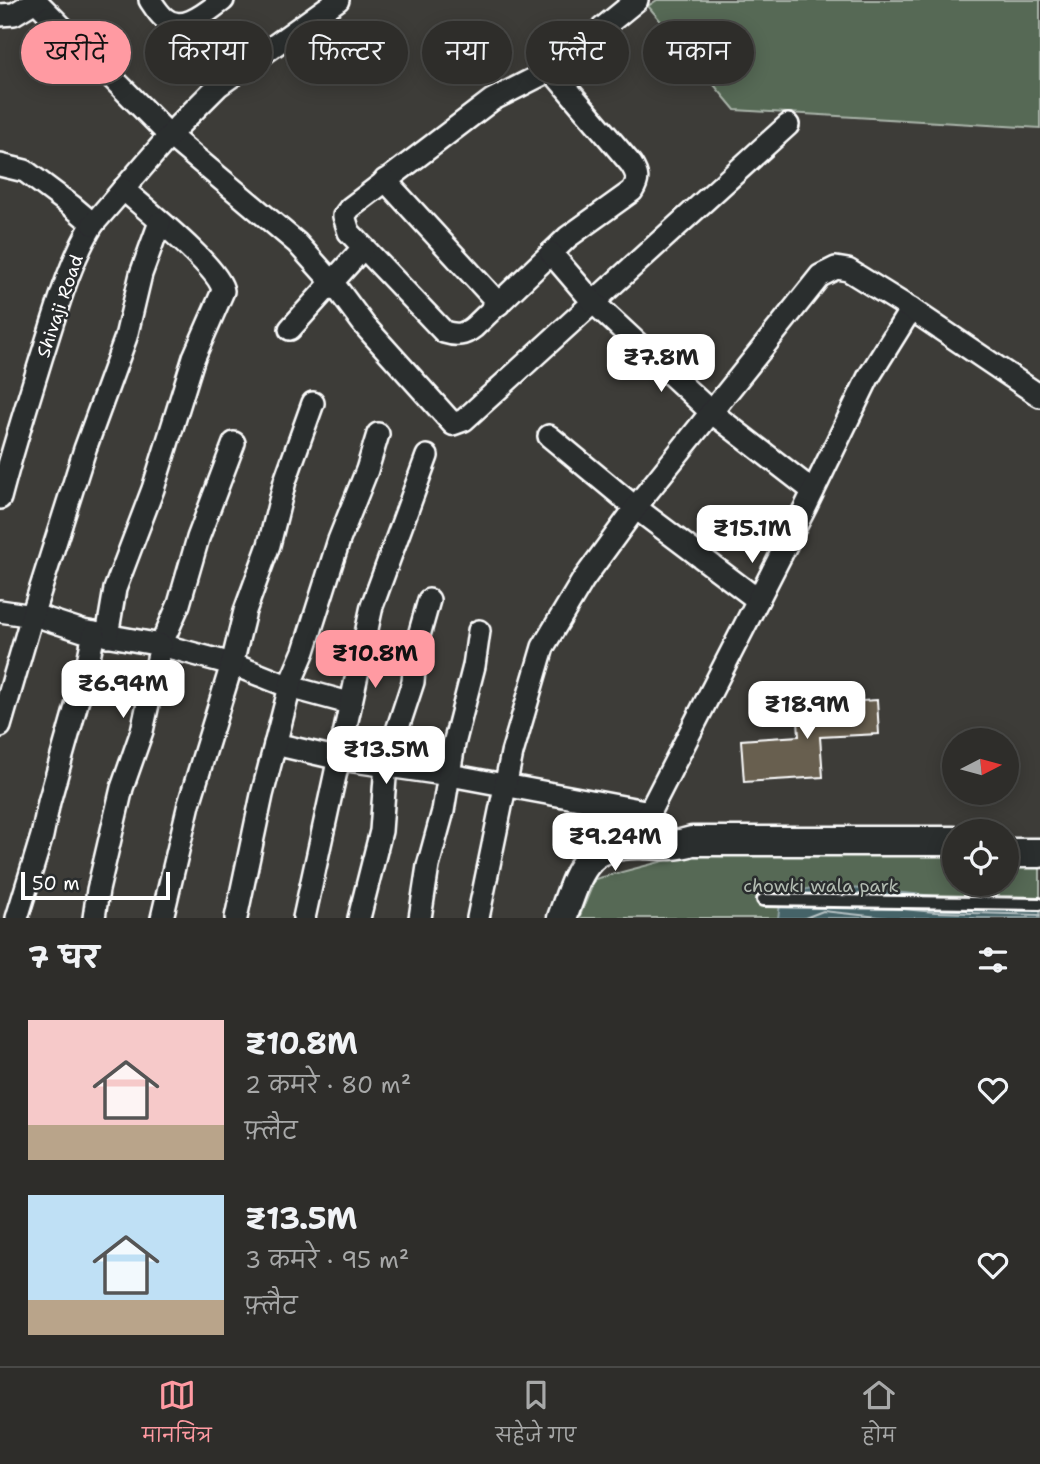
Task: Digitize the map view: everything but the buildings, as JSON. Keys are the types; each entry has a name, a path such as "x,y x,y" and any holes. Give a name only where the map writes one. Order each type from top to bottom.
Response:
{"street":[{"path":"0,15 14,14 36,0 170,136 297,243 365,326 453,424 464,420 788,125"},
{"path":"150,0 165,20 178,25 200,18 223,0"},
{"name":"Shivaji Road","path":"0,498 71,270 81,244 93,224 218,86 338,0"},
{"path":"611,21 637,0"},
{"path":"526,82 492,100 385,180 344,216 349,232 444,332 465,334 568,237 632,191 638,182 637,173 631,164 564,84"},
{"path":"0,164 24,171 93,224"},
{"path":"385,180 499,304"},
{"path":"17,918 32,874 86,671 153,489 194,357 223,291 221,282 207,265 123,189"},
{"path":"0,726 85,449 127,337 141,274 160,222"},
{"path":"290,329 363,248"},
{"path":"551,253 593,302 711,412 813,492"},
{"path":"478,918 505,785 543,647 583,580 636,508 820,276 828,270 848,270 1040,396"},
{"path":"633,844 813,492 868,378 911,309"},
{"path":"162,918 189,804 232,664 245,611 269,545 285,481 313,403"},
{"path":"236,918 290,687 304,652 339,540 368,470 379,434"},
{"path":"549,436 636,508 758,600"},
{"path":"94,918 122,788 142,731 161,645 234,443"},
{"path":"304,918 372,606 427,456"},
{"path":"359,918 381,831 386,764 413,682 416,646 429,600"},
{"path":"0,611 32,616 101,635 161,645 232,664 290,687 349,704"},
{"path":"420,918 428,866 474,666 479,631"},
{"path":"275,744 340,759 386,764 649,812"},
{"path":"1019,840 1040,840"},
{"path":"562,918 581,867 587,859 619,846 679,846 692,841 942,841"},
{"path":"679,846 690,852 942,853"},
{"path":"1019,853 1040,853"}],"lane":[{"path":"763,900 1040,904"}],"green space":[{"path":"657,0 1040,0 1040,128 735,110 713,84 754,84 754,21 661,21 648,6"},
{"name":"chowki wala park","path":"694,853 942,856 942,896 1019,896 1019,856 1040,857 1040,918 579,918 595,879"}],"water":[{"path":"819,885 935,896 1040,899 1040,918 778,918 781,898"}]}
